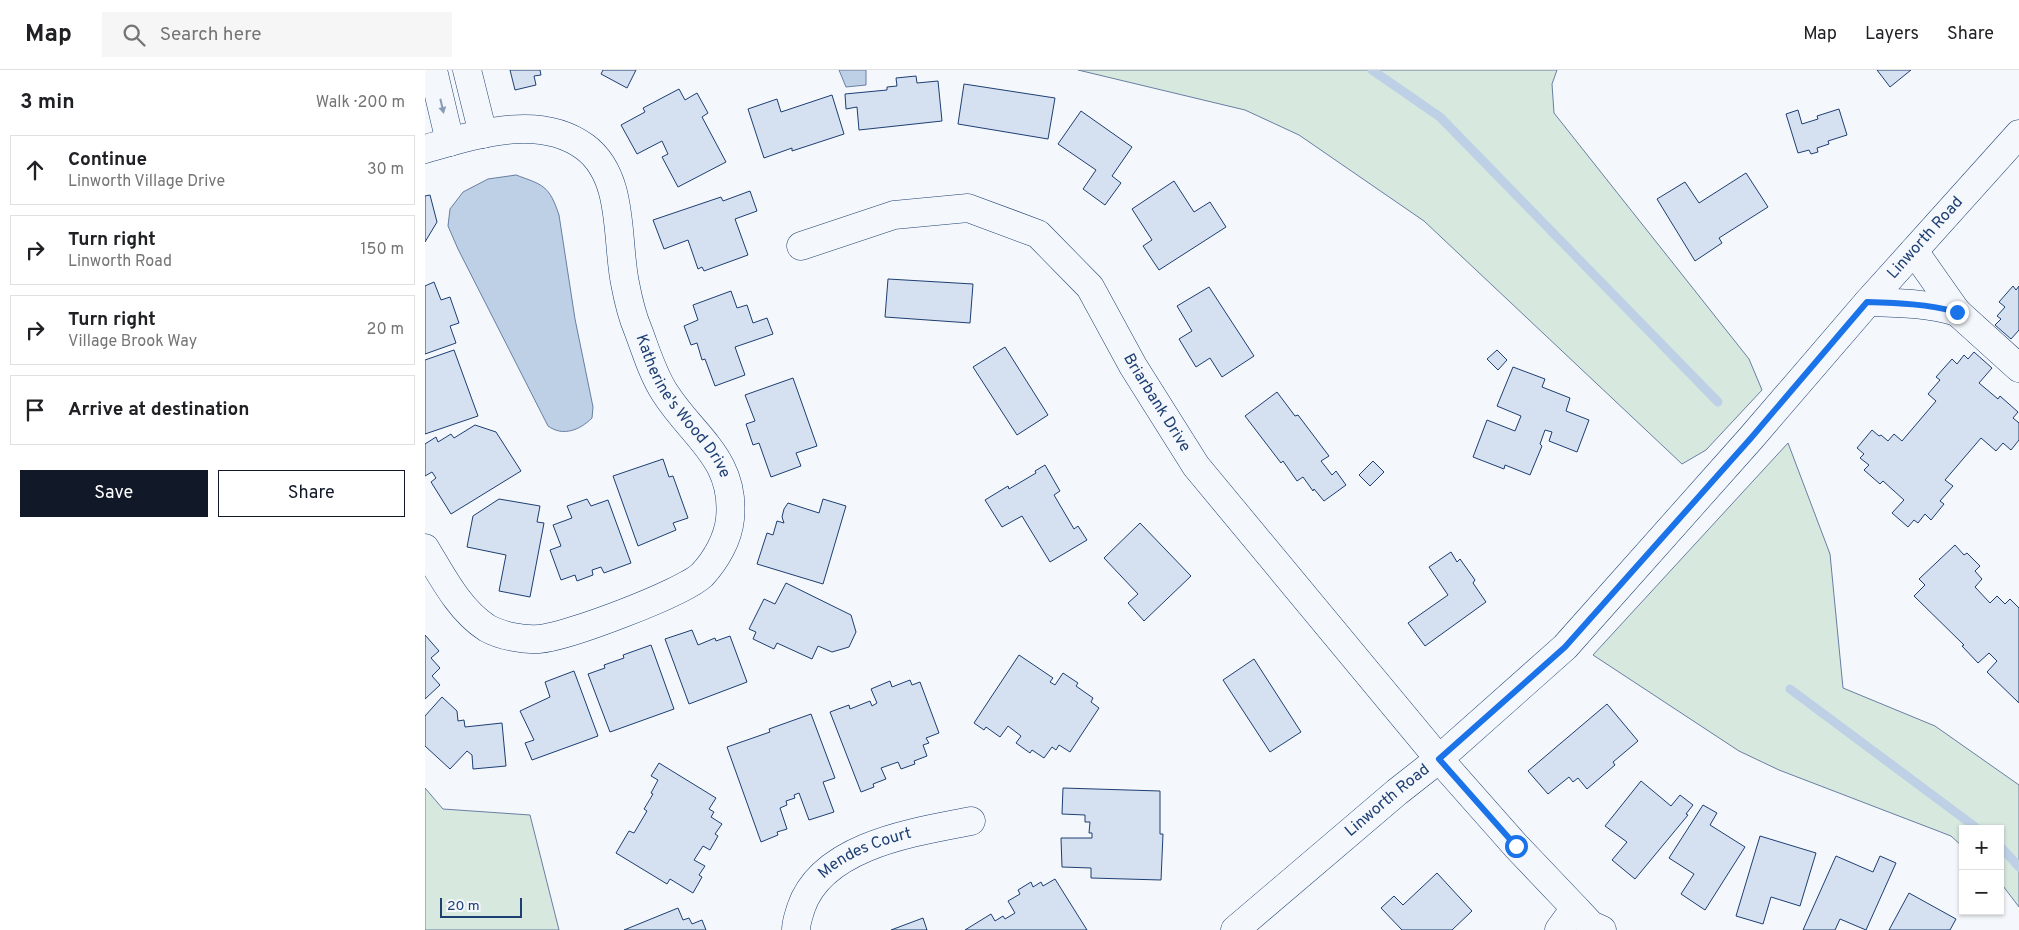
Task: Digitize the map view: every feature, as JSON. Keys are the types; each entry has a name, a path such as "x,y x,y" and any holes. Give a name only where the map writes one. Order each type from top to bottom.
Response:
{"street":[{"name":"Katherine's Wood Drive","path":"425,548 447,585 469,613 489,629 514,637 539,639 565,633 667,595 701,576 725,543 730,519 729,492 721,466 708,445 665,393 640,336 625,283 612,187 601,164 586,148 574,140 547,130 515,130 483,134 438,146 433,70"},
{"path":"467,70 483,134"},
{"name":"Linworth Road","path":"1235,930 1397,792 1439,759 1565,647 1751,438 1867,302 2019,134"},
{"name":"Briarbank Drive","path":"801,246 894,215 968,208 1038,234 1090,287 1133,366 1196,466 1439,759 1516,846 1567,919 1602,930"},
{"path":"1914,251 1957,312 2019,368"},
{"path":"1867,302 1911,303 1937,306 1957,312"},
{"name":"Mendes Court","path":"797,930 796,923 805,897 821,876 843,859 865,848 905,834 971,821"}],"shaded area":[{"path":"1078,70 1557,70 1552,84 1554,113 1749,359 1762,390 1706,450 1682,464 1424,221 1299,135 1245,110"},
{"path":"1788,443 1830,554 1843,688 1935,726 2019,785 2019,907 2004,887 2004,825 1959,825 1959,843 1951,836 1779,770 1739,751 1593,655"},
{"path":"425,788 443,809 530,815 559,930 425,930"}],"water":[{"path":"839,70 866,70 866,85 846,87"},
{"path":"516,175 533,181 544,188 552,198 559,215 575,319 593,407 592,418 582,426 571,431 560,431 548,426 448,226 450,209 463,192 488,179"}],"building":[{"path":"510,70 540,70 541,75 534,76 536,85 515,90"},
{"path":"603,70 636,70 627,88 601,74"},
{"path":"1877,70 1911,70 1890,87"},
{"path":"916,76 917,83 938,81 942,121 859,130 857,107 846,109 845,94 887,90 887,87 897,86 896,78"},
{"path":"964,84 1055,98 1048,139 958,124"},
{"path":"679,89 685,100 697,93 708,113 702,117 726,162 678,187 662,157 668,154 662,141 637,154 621,125 645,112 643,108"},
{"path":"832,95 844,134 792,151 792,148 764,158 748,109 777,99 781,112"},
{"path":"1839,109 1847,135 1828,141 1829,144 1817,148 1818,152 1811,154 1809,150 1798,153 1786,114 1798,110 1802,124 1818,119 1817,116"},
{"path":"1081,111 1132,147 1112,176 1121,183 1105,205 1083,189 1096,170 1058,144"},
{"path":"1746,173 1768,207 1719,238 1722,243 1695,261 1657,199 1685,182 1699,203"},
{"path":"1174,181 1194,212 1210,202 1226,227 1159,270 1143,246 1152,240 1132,209"},
{"path":"750,191 757,211 735,219 748,255 704,271 702,267 698,269 688,240 664,249 653,220 721,197 723,201"},
{"path":"430,195 437,222 425,242 425,196"},
{"path":"888,279 973,284 970,323 885,317"},
{"path":"434,282 441,300 450,297 459,323 450,326 456,343 425,354 425,286"},
{"path":"2013,286 2016,290 2019,286 2019,330 2011,339 1995,325 2001,319 1997,316 2005,307 1999,302"},
{"path":"1209,287 1254,356 1222,377 1210,358 1196,367 1179,339 1192,331 1177,306"},
{"path":"731,291 737,308 747,305 753,323 767,318 773,334 735,347 745,375 715,386 705,359 702,360 697,343 691,345 684,326 698,320 693,305"},
{"path":"1005,347 1048,415 1017,435 973,367"},
{"path":"454,350 478,416 425,434 425,360"},
{"path":"1497,350 1507,360 1498,370 1487,359"},
{"path":"1974,352 1992,368 1979,383 1998,399 2000,396 2018,412 2013,418 2019,423 2019,440 2011,450 2003,443 1996,451 1981,438 1945,480 1953,486 1940,501 1944,504 1931,520 1925,514 1918,523 1914,520 1908,527 1892,513 1904,500 1883,481 1880,484 1864,470 1869,465 1860,458 1864,454 1857,448 1872,430 1888,441 1894,434 1902,441 1936,401 1928,394 1940,380 1936,377 1952,359 1957,364 1964,355 1968,359"},
{"path":"1513,367 1545,379 1542,387 1570,398 1566,411 1589,420 1577,452 1549,441 1552,432 1545,430 1540,444 1542,446 1530,475 1505,465 1504,469 1473,457 1487,420 1515,431 1521,416 1497,406"},
{"path":"793,378 817,446 796,453 801,466 771,477 759,443 753,445 746,424 755,421 745,395"},
{"path":"1277,392 1295,416 1298,415 1329,456 1321,461 1332,475 1336,471 1346,485 1324,501 1314,489 1313,491 1303,477 1297,481 1283,461 1281,463 1245,416"},
{"path":"475,425 496,432 521,471 451,514 431,482 436,478 432,472 425,476 425,444 436,437 438,442 451,434 454,438"},
{"path":"663,459 669,477 673,476 688,518 673,523 676,530 638,546 613,476"},
{"path":"1373,461 1384,472 1370,486 1359,475"},
{"path":"1045,465 1060,491 1054,495 1074,529 1078,526 1087,540 1050,562 1022,516 1002,527 985,500 1008,486 1009,489 1036,473 1035,471"},
{"path":"499,499 540,506 537,522 544,523 530,597 499,591 506,555 467,547 473,516"},
{"path":"587,499 591,506 608,500 631,563 604,573 601,567 592,570 593,575 577,581 575,575 561,580 550,550 561,546 553,525 572,518 567,506"},
{"path":"823,499 846,506 823,584 757,564 767,533 773,535 777,521 784,523 782,517 788,503 819,513"},
{"path":"1140,523 1191,576 1144,621 1128,603 1138,594 1104,558"},
{"path":"1955,545 1964,555 1967,553 1980,566 1975,571 1982,579 1975,587 1990,603 1997,596 2005,604 2010,599 2019,608 2019,703 1987,672 1997,661 1989,653 1978,663 1962,646 1964,645 1914,596 1925,585 1919,579"},
{"path":"1451,552 1457,562 1460,559 1475,580 1473,583 1486,602 1425,646 1408,623 1448,595 1429,567"},
{"path":"786,583 851,615 856,632 849,647 832,652 818,646 812,659 777,643 774,649 753,639 756,632 749,629 764,599 775,604"},
{"path":"692,630 698,645 715,638 716,641 730,636 747,682 689,704 665,639"},
{"path":"425,635 439,651 431,658 440,668 432,676 440,685 425,699"},
{"path":"651,645 674,709 610,732 588,674 605,668 604,665 624,658 623,655"},
{"path":"1019,655 1053,678 1050,682 1055,685 1063,673 1078,683 1076,686 1093,698 1091,702 1099,708 1070,752 1059,745 1056,750 1052,747 1044,758 1032,750 1030,753 1016,743 1021,736 1008,726 1000,737 986,727 984,730 974,723"},
{"path":"1254,659 1301,732 1270,752 1223,680"},
{"path":"574,671 598,736 532,760 525,743 534,740 520,711 550,697 545,682"},
{"path":"910,680 912,685 920,682 939,733 926,738 929,743 923,745 927,756 914,761 915,764 901,769 898,762 881,768 886,779 873,784 874,787 861,792 830,712 849,705 850,709 870,701 872,706 877,703 871,689 890,681 892,687"},
{"path":"442,697 457,711 458,721 464,720 465,727 502,723 506,766 473,769 472,755 467,751 450,769 425,746 425,716"},
{"path":"1607,704 1638,741 1613,762 1615,765 1587,789 1578,778 1573,782 1569,777 1548,794 1528,771"},
{"path":"811,714 835,778 823,782 834,812 809,820 799,793 794,795 795,798 786,801 787,805 780,808 787,829 777,832 778,835 761,842 727,747 770,732 769,729"},
{"path":"659,763 716,798 709,809 714,812 711,817 722,824 715,834 718,836 710,850 703,846 694,860 705,866 699,875 702,877 693,893 670,879 667,884 616,853 629,831 634,833 647,811 644,809 653,794 651,793 658,780 651,776"},
{"path":"1641,781 1671,806 1680,795 1693,805 1686,814 1688,815 1635,879 1612,860 1627,842 1605,826"},
{"path":"1063,788 1160,791 1160,834 1163,834 1161,880 1091,878 1091,868 1062,867 1061,838 1092,838 1092,833 1089,833 1090,822 1085,822 1085,815 1062,814"},
{"path":"1703,805 1717,813 1710,825 1745,847 1705,910 1681,894 1694,874 1669,858"},
{"path":"1760,836 1816,853 1800,906 1771,897 1763,924 1736,916"},
{"path":"1836,856 1873,872 1880,856 1896,863 1866,930 1840,919 1835,930 1803,930"},
{"path":"1437,873 1472,911 1452,930 1402,930 1381,908 1394,896 1403,905"},
{"path":"1055,879 1087,930 965,930 991,914 995,921 1003,916 1005,919 1015,913 1008,901 1020,894 1018,890 1031,882 1033,887 1041,882 1043,886"},
{"path":"1909,893 1956,919 1950,930 1889,930"},
{"path":"678,908 683,920 689,918 692,924 702,920 706,930 624,930"},
{"path":"923,918 927,930 891,930"}],"waterway":[{"path":"1372,70 1440,117 1718,402"},
{"path":"1790,689 1973,825"},
{"path":"2004,850 2019,867"}],"route":[{"path":"1516,846 1439,759 1565,647 1751,438 1867,302 1911,303 1937,306 1957,312"}]}
